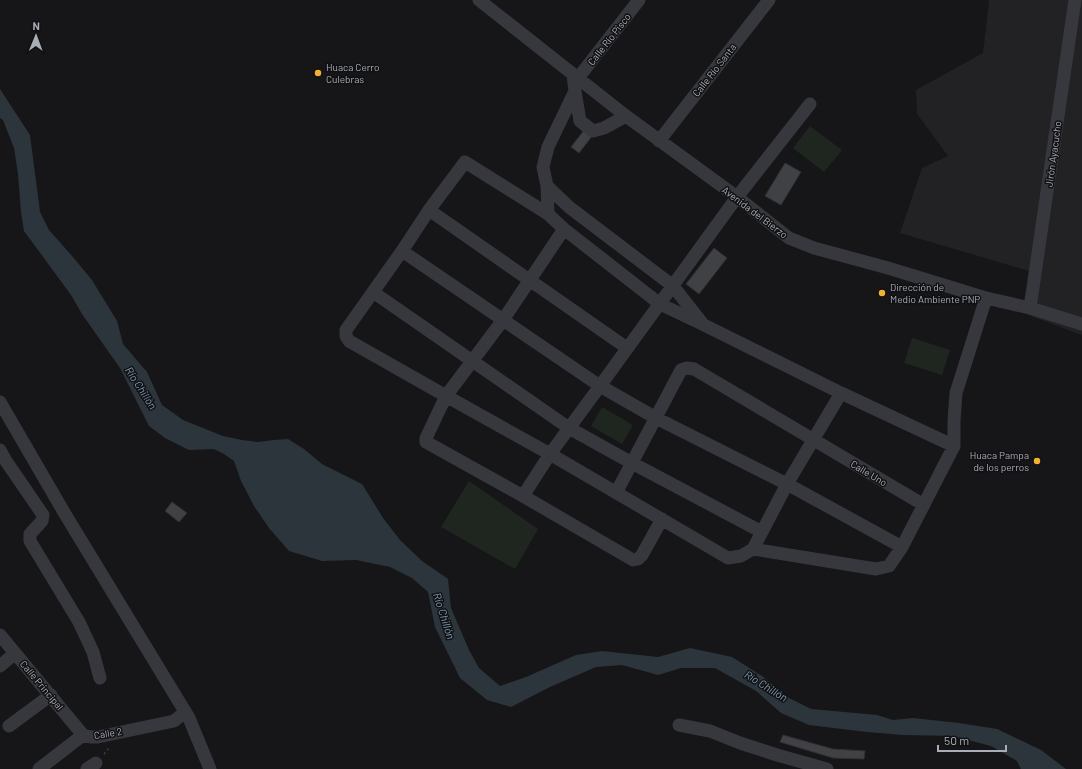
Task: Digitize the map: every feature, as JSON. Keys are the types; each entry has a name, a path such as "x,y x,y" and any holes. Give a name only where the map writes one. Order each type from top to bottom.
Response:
{"street":[{"name":"Avenida del Bierzo","path":"479,0 575,81 626,116 737,197 790,238 814,248 888,268 986,298 1030,308 1082,324"},
{"name":"Calle Río Pisco","path":"548,214 547,186 543,167 548,147 575,81 640,0"},
{"name":"Calle Río Santa","path":"659,141 769,0"},
{"name":"Jirón Ayacucho","path":"1030,308 1075,0"},
{"path":"575,81 580,121 593,131 604,128 626,116"},
{"path":"523,496 568,428 737,197 810,104"},
{"path":"841,393 787,484 753,549 741,556 728,558 550,454 350,341 346,336 346,330 429,210 465,162 548,214 564,229 660,304 841,393 954,446"},
{"path":"547,186 569,207 673,286 702,324"},
{"path":"429,210 627,348"},
{"path":"564,229 503,320 446,396 426,438 426,442 633,560 638,559 642,555 662,519"},
{"path":"402,251 600,386 656,418 787,484 902,547"},
{"path":"373,292 568,428 762,532"},
{"path":"753,549 876,569 889,566 902,547 954,446 956,393 986,298"},
{"name":"Calle Uno","path":"656,418 682,370 687,368 694,369 924,505"},
{"path":"0,402 65,514 189,718 210,769"},
{"path":"616,493 656,418"},
{"path":"0,450 43,515 42,521 30,534 30,541 80,622 93,652 100,678"},
{"name":"Calle Principal","path":"0,635 84,734"},
{"path":"0,666 15,653"},
{"path":"9,726 51,695"},
{"name":"Calle 2","path":"39,769 84,734 91,737 98,737 174,721 185,712"},
{"path":"679,725 710,731 770,753 827,769"}],"path":[{"path":"92,766 108,749 109,734"}],"shaded area":[{"path":"987,0 1082,0 1082,335 1028,315 1029,271 900,233 922,168 948,156 917,114 916,90 983,53 989,1"},
{"path":"810,126 842,150 824,172 793,148"},
{"path":"912,338 950,350 942,375 904,363"},
{"path":"602,407 633,425 622,444 591,426"},
{"path":"469,481 538,529 515,569 441,527"}],"water":[{"name":"Río Chillón","path":"0,89 30,135 40,212 49,230 92,280 117,321 123,344 147,372 162,405 183,420 223,436 258,442 288,439 304,449 322,464 362,484 383,518 400,540 422,561 448,579 451,608 469,650 479,668 500,686 526,677 576,655 602,651 658,657 690,648 732,657 762,676 789,698 811,709 877,715 893,720 913,718 997,729 1041,750 1066,769 1021,769 1017,761 991,746 953,736 903,735 809,725 781,713 756,691 715,668 681,668 658,675 622,665 596,667 550,687 511,707 487,700 460,678 435,627 428,592 412,578 390,567 356,560 322,561 289,551 269,528 254,506 241,481 234,461 214,449 189,450 165,438 149,426 120,368 82,314 71,295 24,231 14,148 3,120 0,118"}],"building":[{"path":"585,129 593,135 579,153 571,147"},
{"path":"785,163 801,172 781,205 765,196"},
{"path":"714,248 727,258 699,294 686,284"},
{"path":"172,502 187,513 179,522 165,511"},
{"path":"783,735 833,749 865,751 864,759 833,758 780,742"}],"place":[{"name":"Huaca Cerro Culebras","path":"318,73"},
{"name":"Dirección de Medio Ambiente PNP","path":"882,293"},
{"name":"Huaca Pampa de los perros","path":"1037,461"}]}
